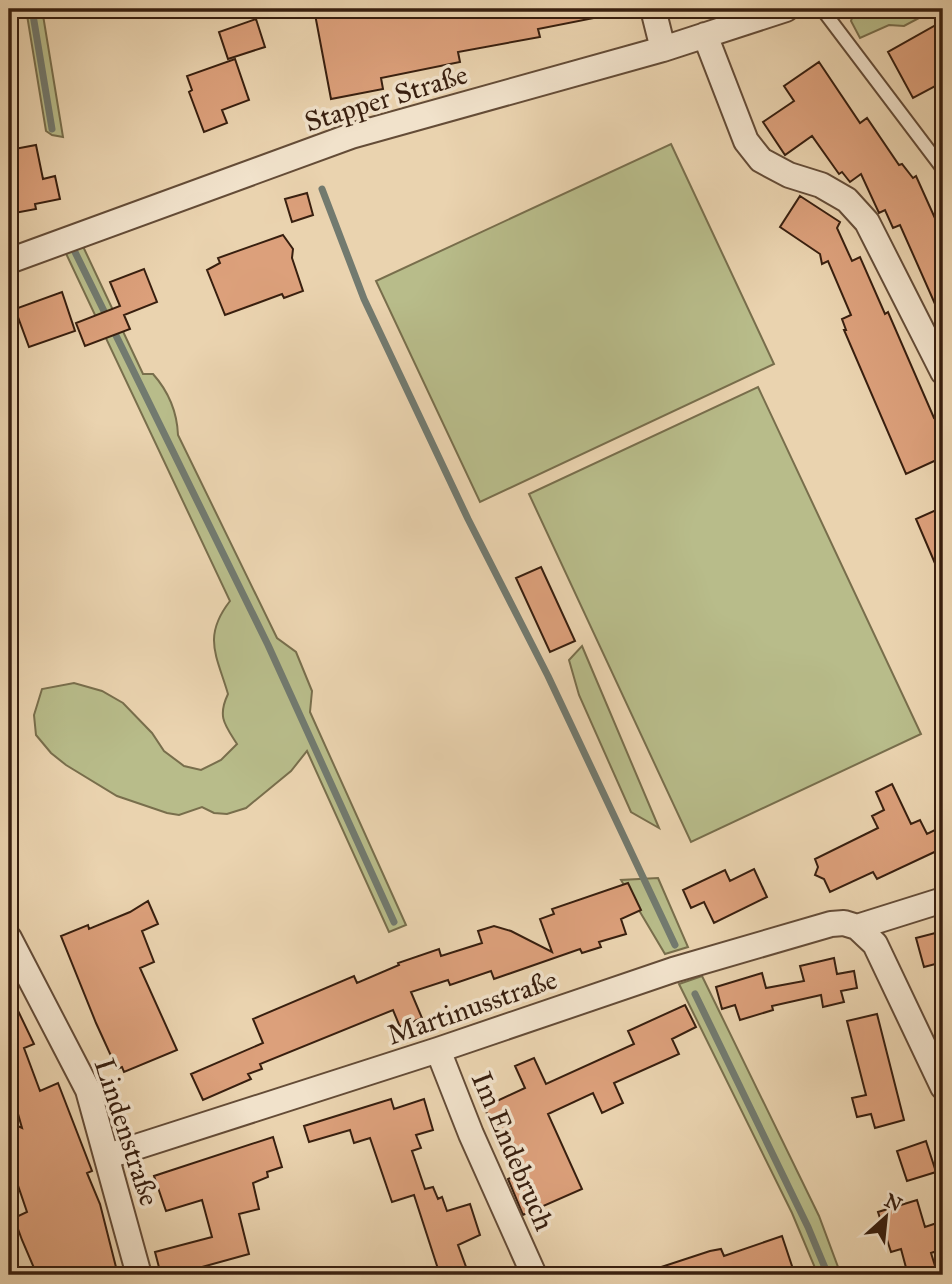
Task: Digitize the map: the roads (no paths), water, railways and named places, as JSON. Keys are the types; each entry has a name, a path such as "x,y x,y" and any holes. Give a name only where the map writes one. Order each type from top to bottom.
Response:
{"street":[{"path":"653,9 663,49"},
{"name":"Stapper Straße","path":"9,261 351,136 663,49 786,9"},
{"path":"705,35 746,141 761,160 789,175 821,185 847,200 867,222 943,372"},
{"name":"Martinusstraße","path":"108,1156 438,1051 673,970 831,924 844,923 857,927 943,901"},
{"path":"857,927 875,944 943,1087"},
{"name":"Lindenstraße","path":"9,938 88,1090 139,1275"},
{"name":"Im Endebruch","path":"438,1051 471,1134 534,1275"}],"lane":[{"path":"822,9 943,169"}],"waterway":[{"path":"32,9 52,129"},
{"path":"322,189 364,299 468,519 548,676 675,945"},
{"path":"74,250 268,645 394,922"},
{"path":"695,994 808,1227 828,1275"}]}
